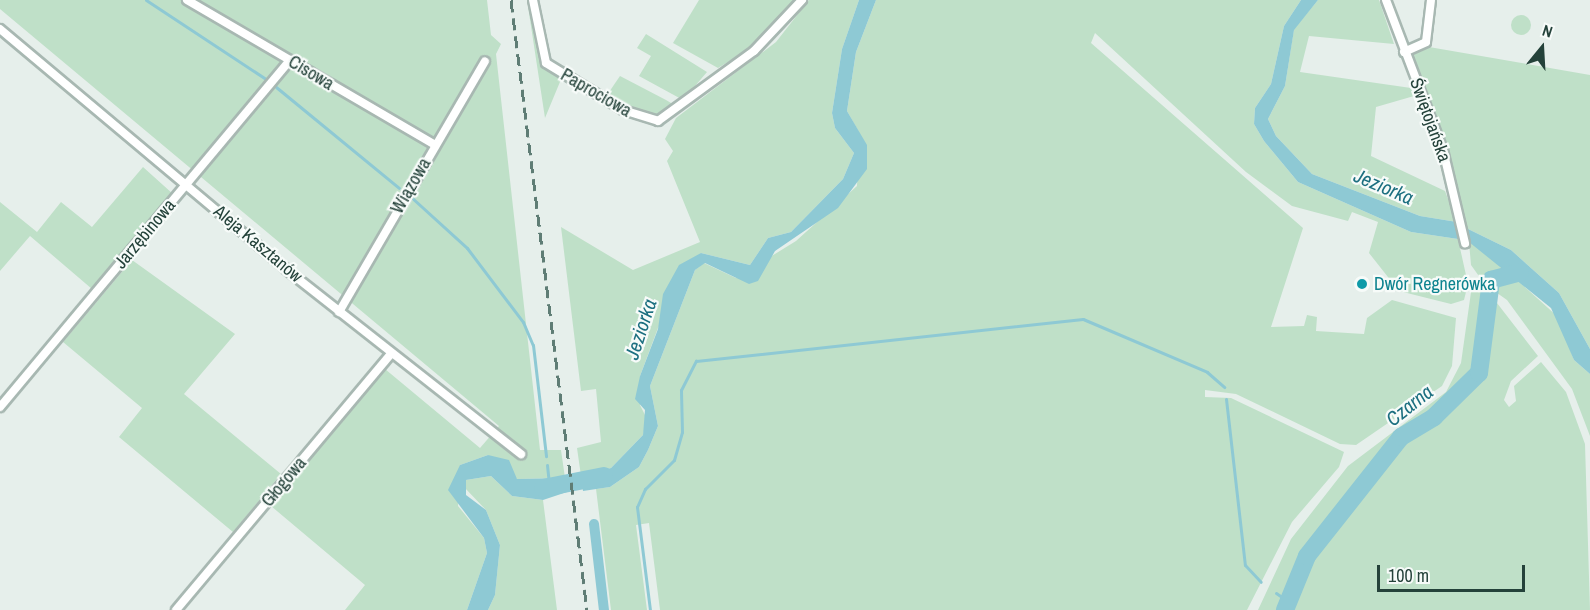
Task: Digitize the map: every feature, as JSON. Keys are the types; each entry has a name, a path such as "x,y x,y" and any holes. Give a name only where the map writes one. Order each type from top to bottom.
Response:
{"street":[{"name":"Cisowa","path":"187,0 435,145"},
{"name":"Paprociowa","path":"533,0 546,63 641,118 668,118 768,39 802,0"},
{"name":"Świętojańska","path":"1386,0 1443,150 1465,243"},
{"path":"1404,52 1426,42 1431,0"},
{"name":"Aleja Kasztanów","path":"0,29 339,312 521,454"},
{"name":"Jarzębinowa","path":"0,407 290,60"},
{"name":"Wiązowa","path":"339,312 485,62"},
{"name":"Głogowa","path":"176,610 391,354"}],"green space":[{"path":"0,0 487,0 491,35 501,44 496,54 540,450 561,450 565,478 517,479 488,455 460,465 458,506 484,538 487,553 467,610 345,610 365,585 271,506 385,369 480,448 499,426 0,9"},
{"path":"527,0 544,63 562,77 545,118"},
{"path":"699,0 796,0 756,45 718,68 673,43"},
{"path":"809,0 859,0 842,49 832,113 835,128 854,153 843,179 791,232 768,238 750,265 701,253 658,328 640,376 640,405 647,419 643,435 611,468 581,476 577,448 601,442 596,389 581,391 561,227 633,270 700,242 667,161 673,151 665,139 676,118 776,42"},
{"path":"876,0 1301,0 1284,26 1271,84 1255,108 1254,124 1264,141 1298,182 1411,232 1458,239 1468,284 1464,300 1451,304 1399,291 1369,253 1378,222 1352,212 1348,221 1292,206 1246,172 1095,33 1091,43 1303,228 1271,327 1304,326 1307,315 1317,317 1316,331 1364,334 1367,318 1392,300 1456,318 1452,366 1442,386 1356,445 1340,444 1236,394 1205,390 1205,397 1231,398 1344,452 1339,467 1292,522 1247,610 660,610 649,523 636,525 647,610 611,610 596,489 610,487 639,467 648,450 658,426 650,386 695,270 704,263 736,278 796,241 857,186 859,132 847,111 856,52"},
{"path":"1318,0 1379,0 1394,44 1309,36 1300,72 1411,88 1414,96 1376,107 1371,156 1445,191 1457,222 1420,216 1312,174 1276,136 1268,119 1285,86 1294,29"},
{"path":"1521,15 1528,18 1531,25 1528,32 1521,35 1514,32 1511,25 1514,18"},
{"path":"646,34 707,72 683,100 639,76 651,56 637,48"},
{"path":"1429,47 1590,75 1590,349 1559,293 1511,250 1466,228 1451,161 1410,61 1410,55"},
{"path":"620,76 676,106 662,116 633,111 607,95"},
{"path":"143,167 173,194 92,289 30,236 0,271 0,202 37,232 61,202 92,227"},
{"path":"1469,242 1509,270 1491,275 1486,286 1471,265"},
{"path":"132,260 235,334 184,394 281,474 233,532 119,437 142,408 63,342"},
{"path":"1473,278 1486,291 1483,352 1479,367 1461,384 1468,387 1484,372 1493,320 1490,294 1538,356 1511,381 1504,400 1509,407 1516,401 1514,386 1541,362 1566,392 1585,444 1590,610 1258,610 1291,539 1348,466 1446,392 1461,363"},
{"path":"1496,279 1516,279 1558,317 1574,360 1590,374 1590,436 1572,389 1507,300 1490,288"},
{"path":"491,476 512,496 543,500 557,610 488,610 495,595 500,545 486,510 464,487 466,480"}],"water":[{"path":"859,0 876,0 856,52 847,111 867,145 867,169 838,208 775,251 758,281 749,284 705,263 695,270 650,386 658,426 648,450 639,467 610,487 583,491 581,476 611,468 643,435 645,410 635,399 640,376 658,329 663,294 679,265 701,253 750,265 768,238 791,232 843,179 854,153 835,128 832,113 842,49"},
{"path":"1301,0 1318,0 1294,30 1285,86 1268,119 1276,136 1312,174 1420,216 1457,222 1458,239 1411,232 1298,182 1264,141 1254,124 1255,108 1271,84 1284,26"},
{"path":"1466,228 1511,250 1559,293 1590,349 1590,374 1574,360 1551,308 1469,242"},
{"path":"488,455 509,460 517,479 565,478 567,492 543,500 512,496 491,476 466,480 466,495 486,510 500,545 495,595 488,610 467,610 487,553 484,538 448,490 460,465"}],"waterway":[{"path":"146,0 266,79"},
{"path":"276,87 399,188"},
{"path":"411,197 467,248 523,322 533,345 546,456"},
{"name":"Czarna","path":"1285,610 1307,556 1401,437 1434,417 1479,373 1491,280 1520,272"},
{"path":"650,610 637,507 645,489 674,460 682,432 681,390 696,361 1083,319 1207,372 1224,387"},
{"path":"1226,399 1245,565 1261,582"},
{"path":"547,465 549,484"},
{"name":"Jeziorka","path":"543,488 604,476"},
{"path":"594,524 604,610"},
{"path":"1276,593 1285,599"}],"railway":[{"path":"511,0 587,610"}],"place":[{"name":"Dwór Regnerówka","path":"1362,284"}]}
